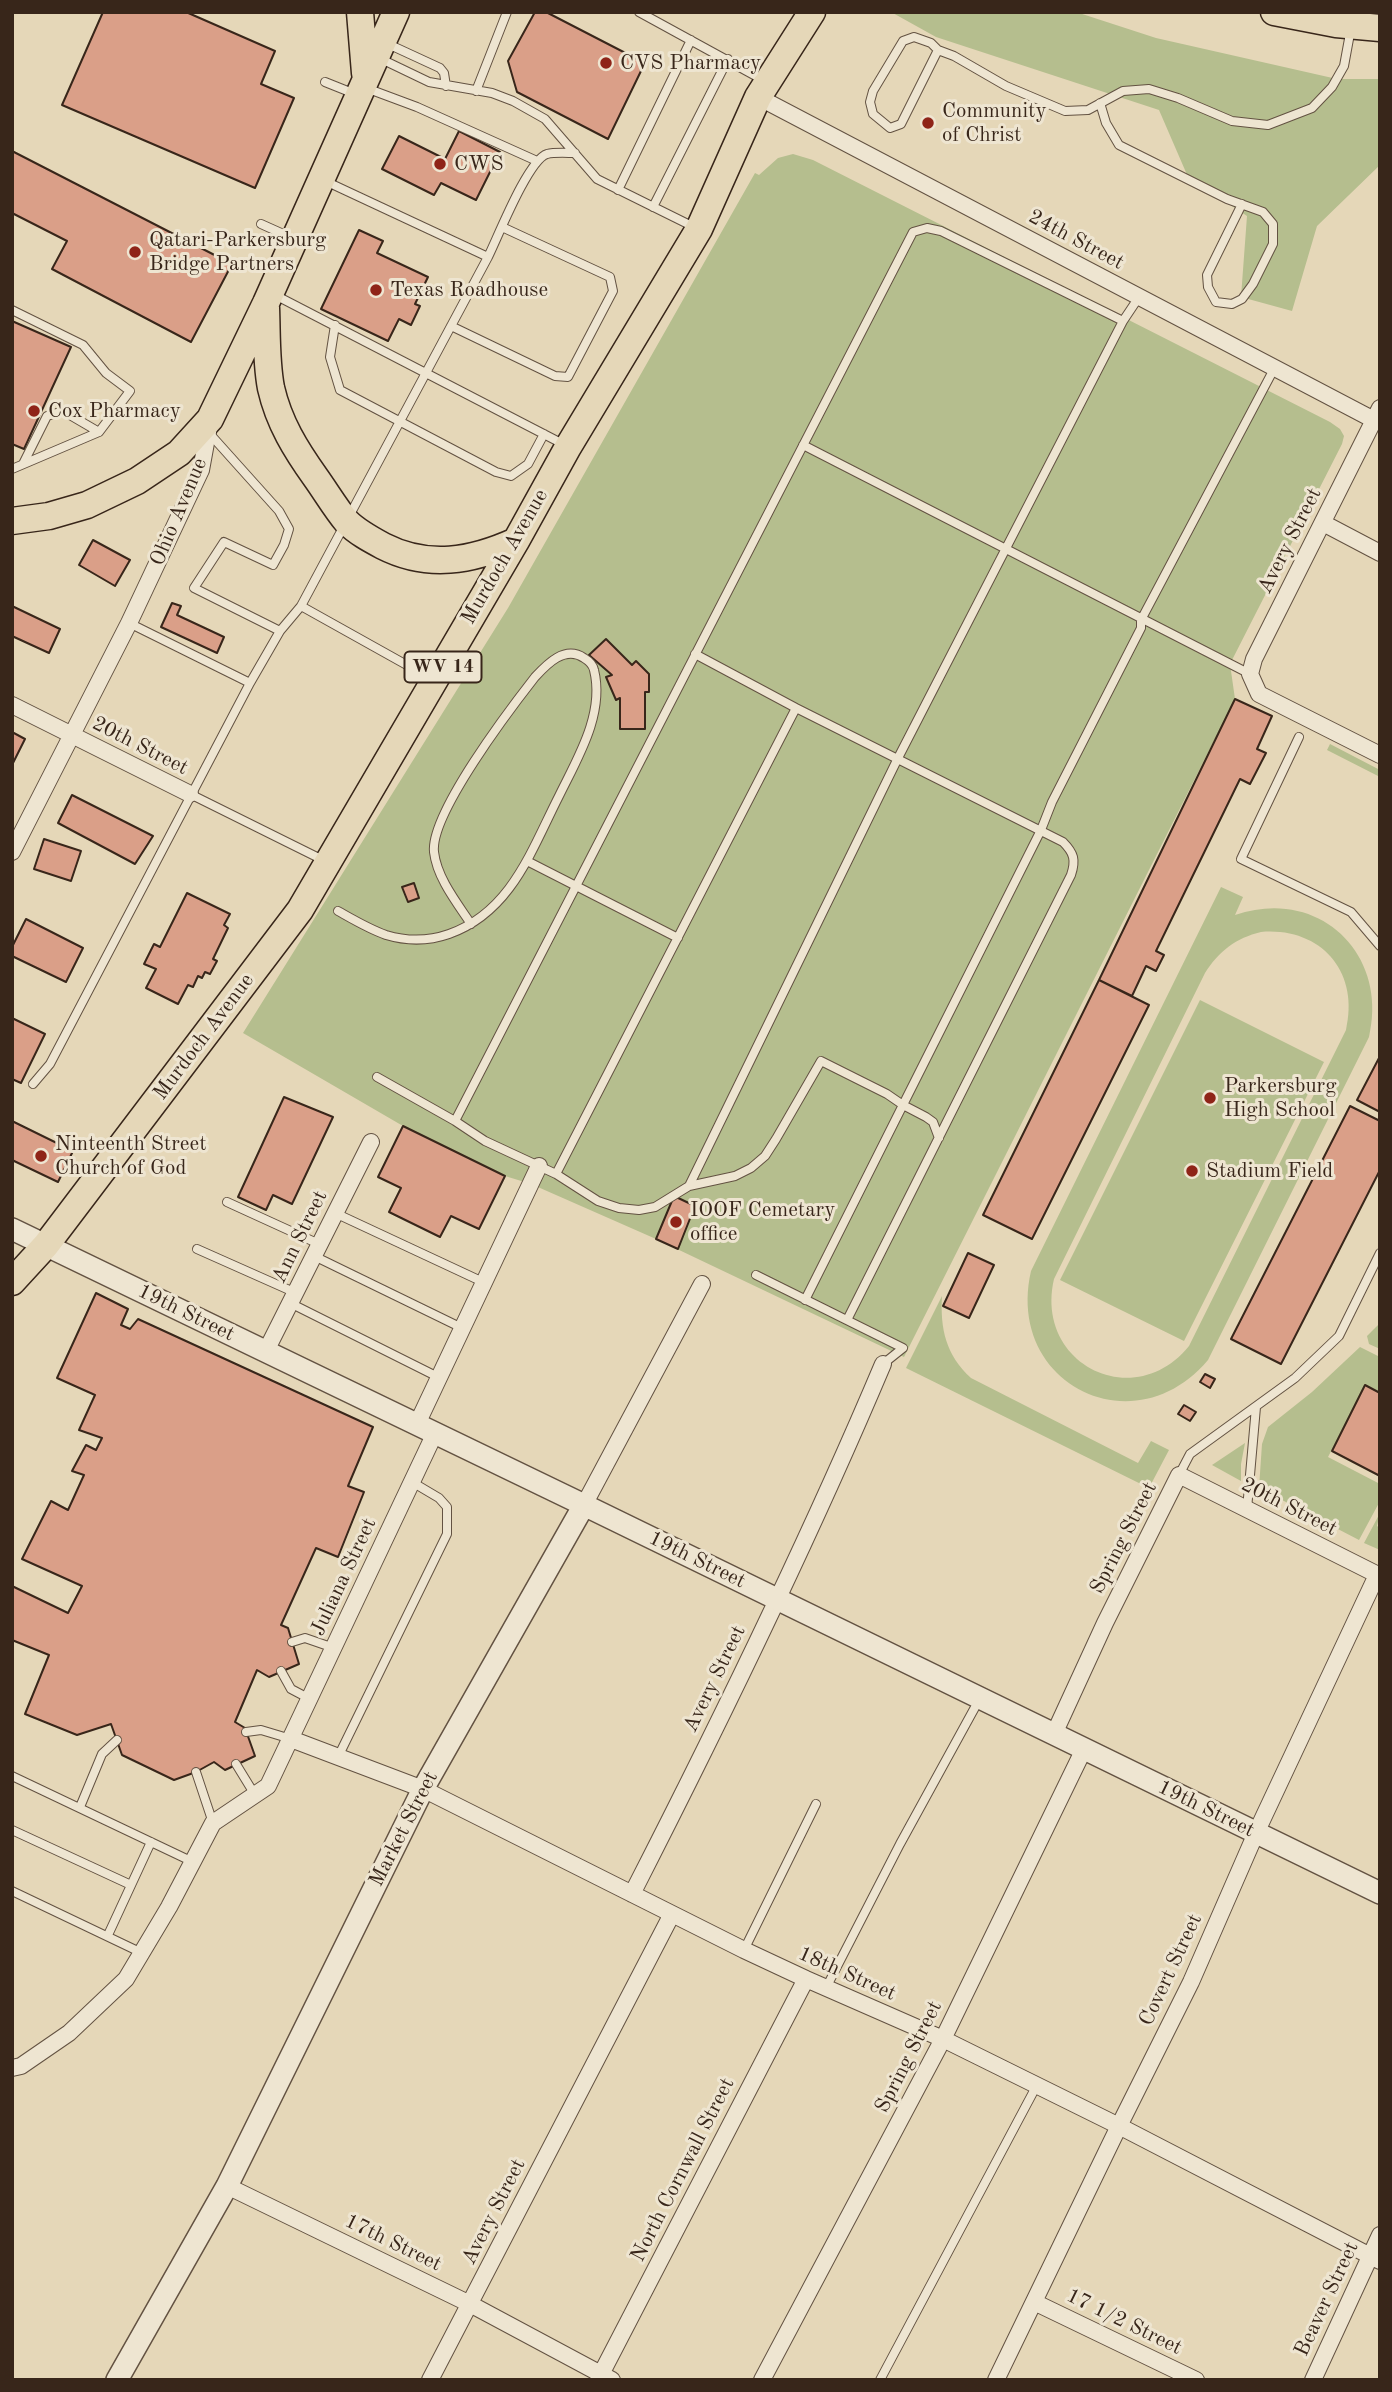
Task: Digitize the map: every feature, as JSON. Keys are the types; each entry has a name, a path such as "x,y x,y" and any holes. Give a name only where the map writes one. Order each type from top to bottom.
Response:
{"main road":[{"path":"360,12 368,71"},
{"name":"Ohio Avenue","path":"210,426 396,12"},
{"name":"Murdoch Avenue","path":"12,1282 46,1245 300,910 516,541 556,440 699,229 763,90 812,12"},
{"path":"1274,12 1380,28"},
{"path":"268,298 267,350 271,388 280,419 290,442 347,522 366,537 388,548 420,559 437,561 474,557 516,541"},
{"path":"12,521 49,516 87,505 137,481 179,453 210,426"}],"street":[{"name":"24th Street","path":"763,90 1139,297 1275,368 1377,414"},
{"name":"Avery Street","path":"1250,674 1254,659 1377,414"},
{"name":"Ohio Avenue","path":"12,852 128,623 201,470 210,426"},
{"path":"1322,523 1380,552"},
{"path":"1250,674 1259,694 1380,755"},
{"name":"20th Street","path":"12,705 190,794"},
{"name":"Ann Street","path":"265,1351 371,1142"},
{"name":"Juliana Street","path":"213,1823 268,1786 412,1482 438,1377 539,1166"},
{"name":"19th Street","path":"12,1229 1380,1894"},
{"name":"Market Street","path":"117,2380 227,2186 423,1788 584,1505 702,1284"},
{"name":"Avery Street","path":"632,1894 843,1461 883,1364"},
{"name":"20th Street","path":"1179,1475 1378,1576"},
{"name":"Spring Street","path":"1054,1734 1105,1623 1179,1475"},
{"name":"Covert Street","path":"996,2380 1191,1982 1256,1833 1378,1576"},
{"name":"18th Street","path":"291,1739 423,1788 744,1950 943,2039 1037,2085 1375,2258"},
{"name":"Spring Street","path":"762,2380 943,2039 1084,1749"},
{"path":"12,2068 21,2066 69,2033 126,1979 213,1823"},
{"name":"Avery Street","path":"430,2380 672,1914"},
{"name":"North Cornwall Street","path":"603,2378 806,1979"},
{"name":"17th Street","path":"227,2186 470,2304 603,2378"},
{"name":"Beaver Street","path":"1313,2380 1375,2258 1380,2235"},
{"name":"17 1/2 Street","path":"1034,2302 1196,2380"}],"lane":[{"path":"476,90 507,12"},
{"path":"639,12 728,59 763,90"},
{"path":"938,50 901,124 890,128 873,114 870,102 873,91 903,41 914,37 931,43 938,50 954,56 1006,86 1065,111 1088,110 1122,91 1149,89 1232,121 1268,125 1312,108 1332,87 1344,66 1351,25"},
{"path":"618,190 691,40"},
{"path":"653,207 728,59"},
{"path":"325,82 368,71 440,68 446,86"},
{"path":"368,71 492,93 513,101 545,119 597,179 699,229"},
{"path":"368,71 417,107 537,161"},
{"path":"1100,103 1106,123 1119,145 1227,199 1242,204 1263,212 1273,224 1273,244 1253,284 1242,299 1232,303 1216,302 1208,287 1207,275 1242,204"},
{"path":"33,1084 50,1064 250,683 280,631 301,606 347,522 488,257 521,186 537,161 547,154 575,153"},
{"path":"321,179 488,257"},
{"path":"261,224 294,239"},
{"path":"452,326 555,376 568,377 613,290 610,277 502,227"},
{"path":"455,1121 913,232 927,228 941,231 1122,321"},
{"path":"689,1186 898,758 1122,321 1139,297"},
{"path":"268,298 335,325 556,440 511,476 496,472 340,390 330,357 335,325"},
{"path":"12,310 83,345 106,373 130,391 99,432 12,469"},
{"path":"805,1300 1041,831 1052,802 1141,628 1142,620 1275,368"},
{"path":"23,464 47,416 63,411 99,432"},
{"path":"210,426 279,511 289,529 273,565 224,542 194,588 280,631"},
{"path":"803,445 1250,674"},
{"path":"301,606 435,680"},
{"path":"128,623 250,683"},
{"path":"338,911 389,936 415,940 438,938 471,923 491,911 527,861 591,725 595,699 594,667 587,659 577,654 559,656 535,677 465,775 436,836 434,852 439,867 471,923"},
{"path":"695,654 1062,842 1072,852 1075,863 846,1320"},
{"path":"556,1174 796,708"},
{"path":"1299,737 1241,859 1351,912 1380,946"},
{"path":"190,794 328,862"},
{"path":"527,861 678,938"},
{"path":"377,1077 485,1141 556,1174 598,1201 619,1208 655,1208 689,1186 735,1176 751,1168 765,1156 821,1061 887,1094 933,1122 939,1138"},
{"path":"227,1202 462,1328"},
{"path":"335,1213 484,1282"},
{"path":"197,1249 438,1377"},
{"path":"1179,1475 1190,1454 1295,1378 1339,1336 1380,1253"},
{"path":"755,1275 903,1348 883,1364"},
{"path":"1247,1509 1256,1407"},
{"path":"338,1757 447,1534 447,1507 439,1498 412,1482"},
{"path":"292,1642 305,1638 334,1648"},
{"path":"281,1671 291,1689 310,1699"},
{"path":"826,1988 900,1844 980,1698"},
{"path":"246,1732 261,1730 291,1739"},
{"path":"80,1807 102,1754 117,1740"},
{"path":"236,1765 255,1795"},
{"path":"196,1772 213,1823"},
{"path":"12,1776 193,1862"},
{"path":"744,1950 816,1804"},
{"path":"12,1830 131,1885"},
{"path":"108,1935 151,1842"},
{"path":"12,1891 142,1953"},
{"path":"880,2380 1037,2085"}],"green space":[{"path":"891,12 1076,12 1156,38 1337,79 1380,79 1380,165 1317,226 1292,311 1241,297 1247,216 1188,177 1159,110 936,37"},
{"path":"793,154 813,160 1330,422 1340,429 1344,436 1230,664 1235,699 904,1357 656,1239 531,1184 505,1176 403,1126 243,1033 508,608 755,173 759,175 778,158"},
{"path":"1330,744 1380,770 1380,777 1327,750"},
{"path":"1221,887 1243,897 1235,915 1265,908 1294,910 1319,919 1341,934 1357,954 1368,978 1372,1006 1369,1037 1208,1360 1178,1386 1145,1399 1113,1400 1082,1391 1056,1372 1037,1345 1028,1311 1031,1271","holes":["1261,932 1282,932 1302,937 1318,946 1331,957 1341,972 1349,1009 1346,1030 1189,1346 1167,1366 1142,1376 1117,1377 1093,1370 1073,1355 1059,1335 1052,1309 1054,1279 1205,973 1216,958 1236,942"]},
{"name":"Stadium Field","path":"1200,1000 1324,1062 1184,1341 1060,1280"},
{"path":"942,1296 942,1320 946,1341 962,1369 971,1378 1138,1463 1151,1441 1169,1450 1149,1488 906,1368"},
{"path":"1380,1323 1380,1349 1369,1344 1367,1336"},
{"path":"1360,1347 1380,1357 1380,1393 1365,1386 1328,1457 1380,1484 1380,1501 1359,1540 1259,1488 1262,1444 1268,1427 1312,1392"},
{"path":"1245,1443 1241,1481 1212,1465"},
{"path":"1380,1513 1377,1526 1380,1528 1380,1550 1364,1543"}],"building":[{"path":"103,12 186,12 275,51 261,84 294,98 255,188 62,105"},
{"name":"CVS Pharmacy","path":"535,12 546,12 639,60 641,71 608,139 517,92 508,61"},
{"name":"CWS","path":"459,131 500,152 476,200 441,183 434,195 382,169 399,136 445,159"},
{"name":"Qatari-Parkersburg Bridge Partners","path":"12,151 232,264 191,342 52,269 67,241 12,213"},
{"name":"Texas Roadhouse","path":"359,230 383,241 377,253 428,277 415,304 420,306 411,325 399,319 388,341 321,309"},
{"path":"12,321 71,347 24,449 12,444"},
{"path":"93,540 130,560 115,586 79,565"},
{"path":"172,603 181,606 177,615 224,637 217,653 161,627"},
{"path":"12,606 60,629 49,653 12,636"},
{"path":"606,639 632,665 636,661 649,674 649,692 645,692 645,729 620,729 620,698 616,700 606,677 612,675 589,655"},
{"path":"1235,699 1272,716 1257,749 1266,753 1250,784 1240,779 1156,951 1164,955 1156,971 1146,966 1132,996 1099,980"},
{"path":"12,732 25,739 12,765"},
{"path":"72,795 153,836 135,864 58,823"},
{"path":"44,839 81,851 71,881 34,869"},
{"path":"414,883 419,898 408,902 402,887"},
{"path":"187,893 230,914 224,925 228,928 213,959 217,961 210,974 205,972 202,978 198,976 193,987 188,985 178,1004 146,988 156,969 144,964 154,944 160,947"},
{"path":"26,919 83,948 66,982 12,956 12,947"},
{"path":"1099,980 1149,1005 1032,1239 983,1215"},
{"path":"12,1018 45,1034 21,1083 12,1079"},
{"path":"1380,1059 1380,1112 1357,1100"},
{"path":"284,1097 333,1117 292,1204 273,1195 266,1210 238,1197"},
{"path":"1350,1106 1380,1121 1380,1170 1281,1364 1231,1339"},
{"name":"Ninteenth Street Church of God","path":"12,1121 73,1151 58,1182 12,1160"},
{"path":"403,1126 505,1176 479,1229 451,1216 440,1237 389,1212 401,1188 378,1177"},
{"name":"IOOF Cemetary office","path":"674,1196 695,1206 678,1249 656,1239"},
{"path":"968,1253 994,1265 969,1318 943,1306"},
{"path":"96,1293 128,1309 121,1325 130,1329 138,1319 373,1427 348,1486 364,1492 338,1557 316,1548 281,1625 288,1628 299,1664 269,1677 257,1670 235,1722 245,1728 255,1756 225,1770 214,1762 174,1780 122,1755 111,1724 77,1735 25,1714 49,1655 12,1640 12,1586 68,1613 82,1586 22,1559 51,1501 68,1510 84,1475 72,1471 86,1445 96,1450 102,1438 79,1430 95,1395 57,1378"},
{"path":"1205,1374 1215,1379 1210,1388 1200,1382"},
{"path":"1365,1385 1380,1393 1380,1476 1332,1451"},
{"path":"1184,1405 1196,1412 1190,1421 1178,1414"}],"place":[{"name":"CVS Pharmacy","path":"606,63"},
{"name":"Community of Christ","path":"928,123"},
{"name":"CWS","path":"440,164"},
{"name":"Qatari-Parkersburg Bridge Partners","path":"135,252"},
{"name":"Texas Roadhouse","path":"376,290"},
{"name":"Cox Pharmacy","path":"34,411"},
{"name":"Parkersburg High School","path":"1210,1098"},
{"name":"Ninteenth Street Church of God","path":"41,1156"},
{"name":"Stadium Field","path":"1192,1171"},
{"name":"IOOF Cemetary office","path":"676,1222"}]}
